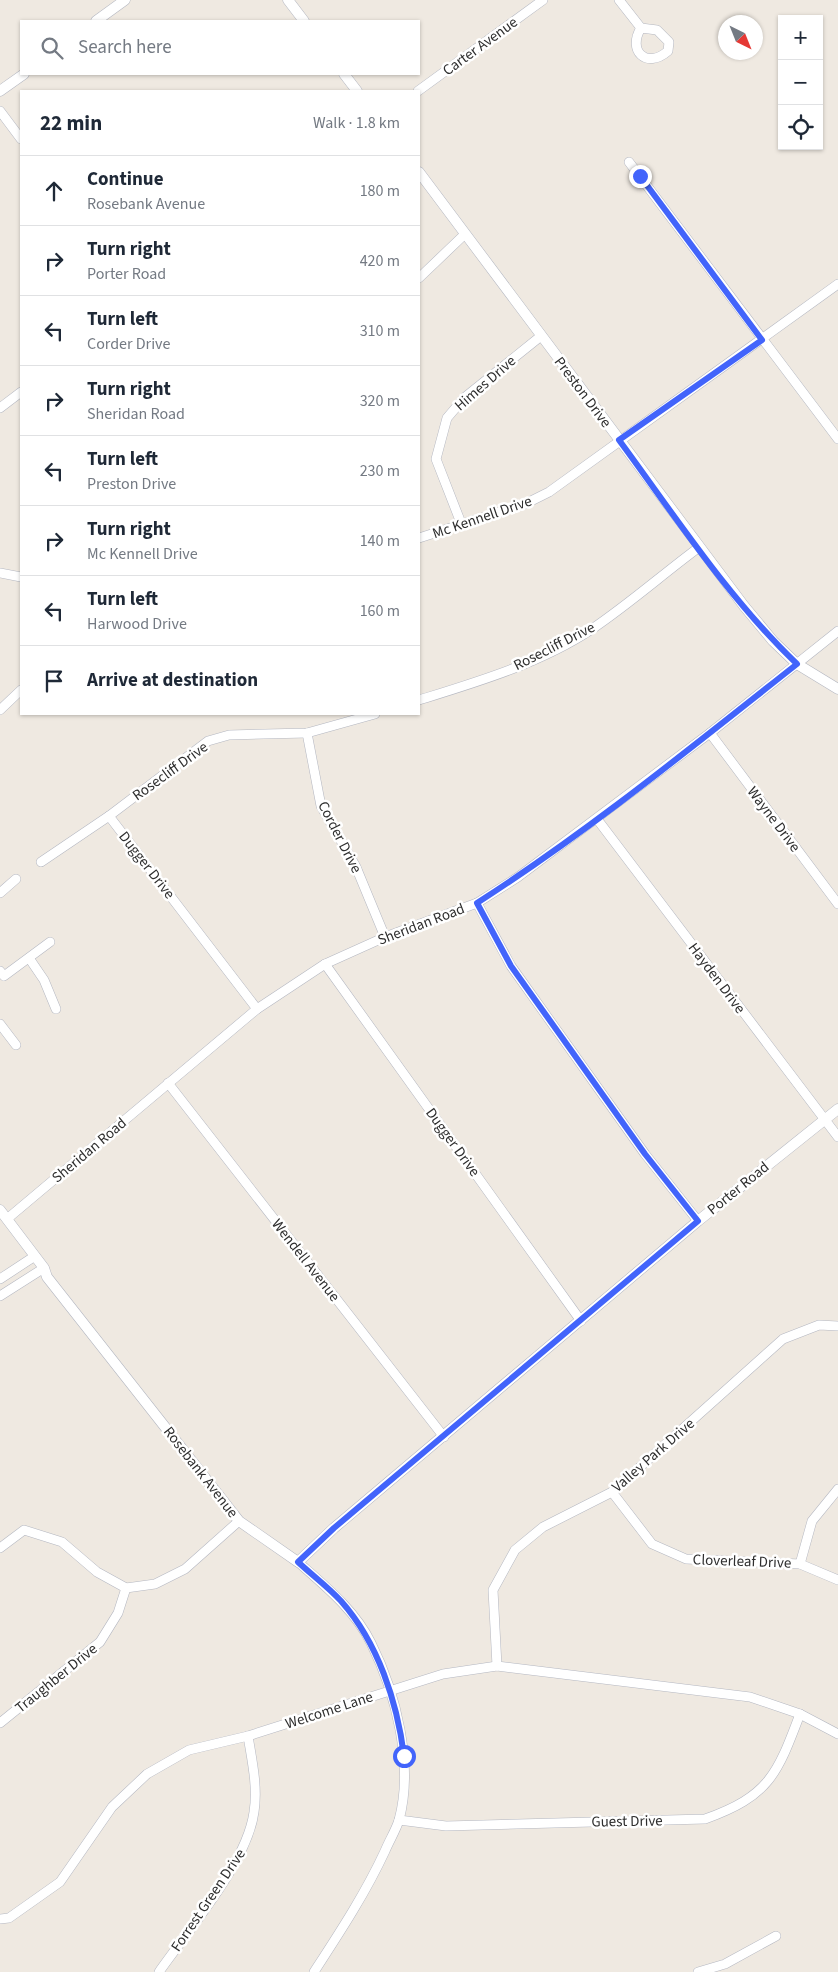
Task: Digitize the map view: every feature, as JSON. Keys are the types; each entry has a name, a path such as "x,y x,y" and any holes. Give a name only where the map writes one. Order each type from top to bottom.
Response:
{"street":[{"path":"97,20 125,0"},
{"path":"288,0 303,20"},
{"name":"Carter Avenue","path":"419,90 542,0"},
{"path":"619,0 641,28"},
{"path":"0,91 23,75"},
{"path":"345,75 356,90"},
{"path":"0,111 20,138"},
{"path":"629,162 838,439"},
{"name":"Preston Drive","path":"420,173 698,548 773,641 797,664 838,689"},
{"path":"420,277 465,234"},
{"name":"Mc Kennell Drive","path":"420,538 524,504 549,492 838,284"},
{"name":"Himes Drive","path":"461,523 436,459 447,418 464,398 541,336"},
{"path":"0,408 20,393"},
{"name":"Rosecliff Drive","path":"420,700 515,667 576,638 591,629 698,548"},
{"path":"0,573 20,577"},
{"name":"Sheridan Road","path":"7,1219 258,1009 325,964 385,937 477,903 518,877 598,819 710,733 838,631"},
{"path":"0,710 20,691"},
{"name":"Rosecliff Drive","path":"41,862 109,816 208,741 229,735 307,733 371,715"},
{"name":"Corder Drive","path":"307,733 321,806 356,867 385,937"},
{"name":"Wayne Drive","path":"710,733 838,904"},
{"name":"Dugger Drive","path":"109,816 258,1009"},
{"name":"Hayden Drive","path":"598,819 838,1137"},
{"path":"0,893 16,879"},
{"path":"477,903 511,966 645,1154 698,1221"},
{"path":"1,975 29,958 50,942"},
{"path":"29,958 44,980 56,1009"},
{"name":"Dugger Drive","path":"325,964 581,1321"},
{"path":"0,1024 16,1045"},
{"name":"Wendell Avenue","path":"168,1083 444,1437"},
{"name":"Porter Road","path":"298,1562 334,1528 698,1221 838,1109"},
{"name":"Rosebank Avenue","path":"0,1210 44,1268 47,1277 239,1521 298,1562 341,1601 371,1642 389,1690 401,1732 405,1782 399,1820 368,1888 314,1972"},
{"path":"0,1279 35,1256"},
{"path":"0,1296 44,1268"},
{"name":"Valley Park Drive","path":"497,1666 493,1590 515,1550 543,1527 612,1492 783,1339 819,1325 838,1326"},
{"path":"800,1564 812,1521 838,1489"},
{"name":"Cloverleaf Drive","path":"612,1492 652,1544 686,1559 800,1564 838,1580"},
{"path":"0,1548 24,1530 62,1542 97,1572 126,1588 155,1584 185,1569 239,1521"},
{"name":"Traughber Drive","path":"0,1723 100,1642 118,1613 126,1588"},
{"name":"Welcome Lane","path":"0,1920 9,1918 60,1882 112,1807 147,1774 189,1750 248,1736 443,1674 497,1666 750,1697 800,1714 838,1734"},
{"name":"Guest Drive","path":"399,1820 446,1826 705,1820 736,1808 768,1783 783,1760 800,1714"},
{"name":"Forrest Green Drive","path":"159,1972 234,1866 247,1840 256,1798 248,1736"},
{"path":"698,1972 725,1964 776,1936"}],"route":[{"path":"404,1756 401,1732 389,1690 371,1642 341,1601 298,1562 334,1528 372,1498 698,1221 645,1154 511,966 477,903 518,877 598,819 797,664 773,641 744,606 698,548 619,440 762,340 640,176"}]}
